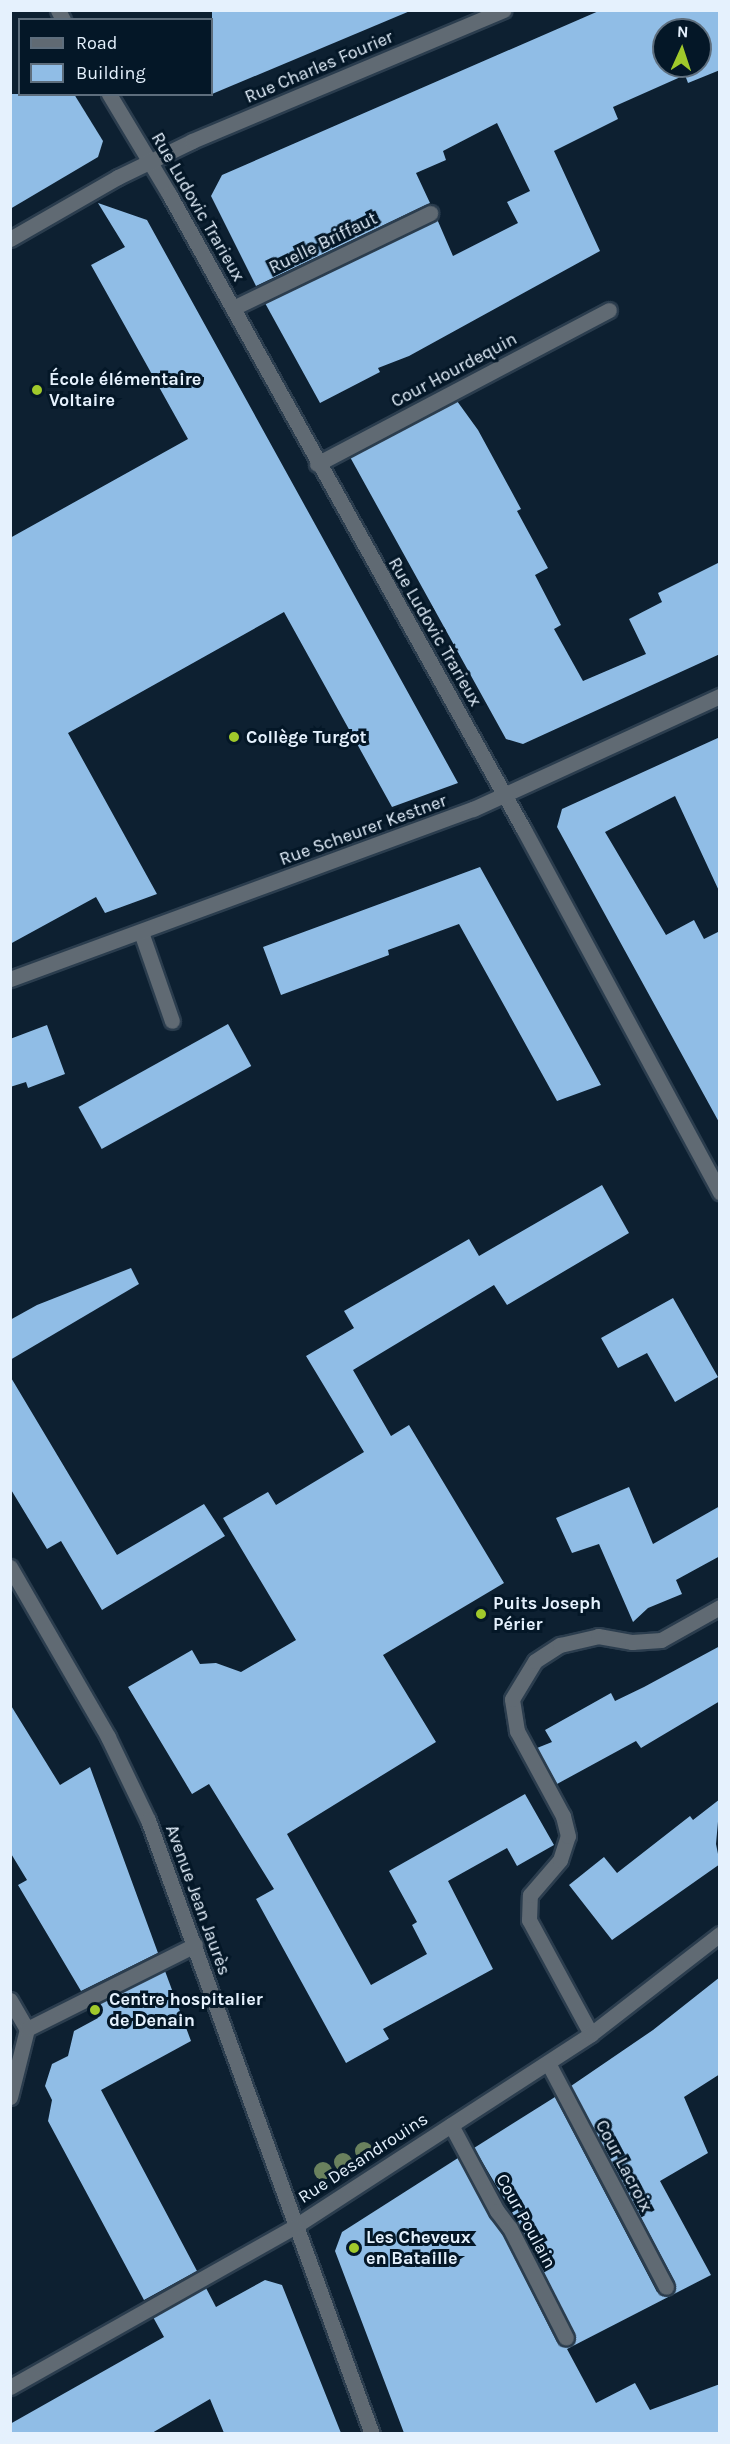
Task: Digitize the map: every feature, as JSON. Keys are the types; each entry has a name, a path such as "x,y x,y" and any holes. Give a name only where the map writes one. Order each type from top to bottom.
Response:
{"street":[{"name":"Rue Charles Fourier","path":"10,239 150,161 504,10"},
{"name":"Rue Ludovic Trarieux","path":"110,96 150,161 233,308 317,464 505,796 720,1192"},
{"name":"Ruelle Briffaut","path":"233,308 430,213"},
{"name":"Cour Hourdequin","path":"317,464 609,310"},
{"name":"Rue Scheurer Kestner","path":"10,979 505,796 720,696"},
{"path":"141,932 172,1021"},
{"name":"Avenue Jean Jaurès","path":"10,1567 121,1762 195,1945 294,2227 372,2433"},
{"path":"591,2034 529,1920 530,1895 560,1860 566,1848 567,1826 517,1731 512,1699 535,1661 560,1645 598,1636 632,1642 661,1640 720,1607"},
{"name":"Rue Desandrouins","path":"10,2387 294,2227 549,2063 591,2034 720,1934"},
{"path":"27,2029 195,1945"},
{"path":"10,2000 27,2029 10,2097"},
{"name":"Cour Lacroix","path":"549,2063 666,2287"},
{"name":"Cour Poulain","path":"451,2125 497,2211 510,2228 566,2338"}],"building":[{"path":"212,10 410,11 213,94"},
{"path":"601,10 720,10 720,70 712,73 712,18 652,18 652,78 678,78 613,107 618,119 554,151 600,251 409,356 378,368 380,372 320,403 265,303 437,219 453,256 518,223 507,202 530,191 497,123 443,151 446,160 416,173 430,203 256,286 211,196 222,175"},
{"path":"686,78 700,78 688,83"},
{"path":"10,94 75,96 103,141 98,157 10,209"},
{"path":"98,203 147,220 458,783 392,807 284,612 68,733 157,894 105,913 96,897 10,944 10,538 188,439 91,265 125,247"},
{"path":"457,401 478,430 521,509 517,511 548,568 535,575 561,625 554,629 583,681 646,654 629,619 662,602 658,593 720,562 720,654 523,744 506,739 350,457"},
{"path":"720,737 720,893 675,796 605,832 666,935 694,920 704,939 720,931 720,1124 557,827 562,809"},
{"path":"480,867 601,1085 557,1101 459,924 388,950 389,955 281,995 263,947"},
{"path":"228,1024 251,1066 102,1149 78,1107"},
{"path":"47,1025 65,1074 28,1088 26,1082 10,1087 10,1039"},
{"path":"602,1185 629,1233 507,1305 494,1285 353,1370 391,1436 409,1425 504,1583 383,1655 436,1742 287,1834 371,1985 427,1954 412,1925 417,1922 389,1871 525,1794 554,1845 517,1866 507,1848 448,1881 493,1969 383,2029 389,2039 346,2063 256,1899 274,1889 209,1784 192,1794 128,1687 192,1650 200,1664 216,1663 241,1672 296,1640 223,1518 268,1492 276,1505 364,1452 306,1356 354,1328 344,1311 469,1239 479,1256"},
{"path":"131,1268 139,1284 10,1360 10,1320 37,1305"},
{"path":"673,1298 718,1377 675,1402 647,1353 618,1368 601,1338"},
{"path":"10,1376 117,1555 204,1504 225,1536 102,1610 61,1541 47,1549 10,1488"},
{"path":"629,1487 653,1544 720,1506 720,1556 676,1580 682,1594 648,1608 633,1622 599,1544 572,1553 556,1518"},
{"path":"720,1646 720,1701 641,1748 636,1741 557,1784 537,1748 552,1742 545,1730 611,1693 615,1701"},
{"path":"10,1704 60,1785 90,1767 158,1953 81,1991 18,1885 27,1880 10,1852"},
{"path":"720,1799 716,1844 720,1864 612,1940 569,1885 604,1857 617,1873 690,1816 693,1820"},
{"path":"165,1971 191,2041 101,2090 197,2271 144,2300 48,2121 52,2100 45,2086 52,2064 68,2056 74,2031 98,2018 91,2008"},
{"path":"720,1977 720,2074 684,2097 708,2153 660,2181 711,2275 567,2349 596,2403 635,2383 650,2410 720,2384 720,2433 404,2433 335,2251 342,2232 458,2158 502,2233 557,2342 571,2346 575,2334 519,2224 474,2148 555,2097 657,2292 671,2295 675,2282 571,2086 653,2030"},
{"path":"265,2280 282,2285 341,2433 224,2433 210,2399 152,2433 10,2433 10,2424 164,2337 153,2317 206,2288 216,2307"}],"place":[{"name":"École élémentaire Voltaire","path":"37,390"},
{"name":"Collège Turgot","path":"234,737"},
{"name":"Puits Joseph Périer","path":"481,1614"},
{"name":"Centre hospitalier de Denain","path":"95,2010"},
{"name":"Les Cheveux en Bataille","path":"354,2248"}]}
